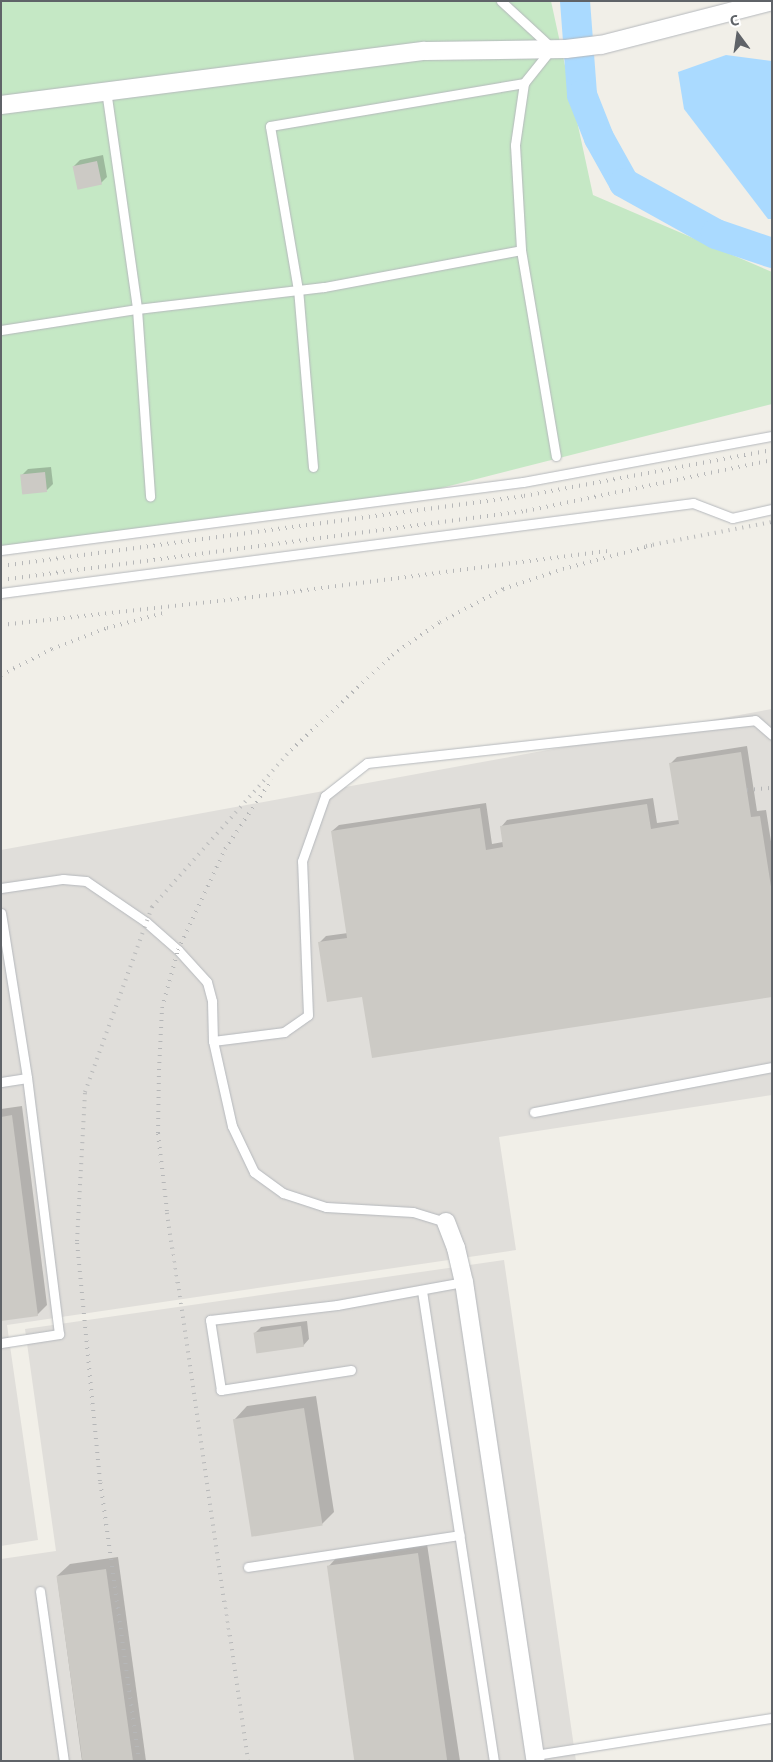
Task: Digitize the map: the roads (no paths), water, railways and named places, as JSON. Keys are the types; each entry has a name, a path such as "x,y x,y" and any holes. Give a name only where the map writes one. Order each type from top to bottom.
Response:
{"street":[{"path":"1,105 425,50 559,49 601,44 772,1"},
{"path":"446,1222 456,1248 464,1282 535,1758"}],"lane":[{"path":"313,467 298,290 270,126 524,83 559,49 501,1"},
{"path":"524,83 515,145 521,250 556,456"},
{"path":"106,90 138,309 150,497"},
{"path":"1,330 138,309 298,290 521,250"},
{"path":"1,550 523,482 772,436"},
{"path":"1,593 693,503 732,518 772,509"},
{"path":"213,1041 284,1032 308,1015 302,861 325,796 367,763 755,720 772,735"},
{"path":"1,888 62,879 86,881 117,900 178,950 207,982 212,1000 213,1041 232,1126 254,1172 283,1193 326,1207 413,1212 446,1222"},
{"path":"1,913 27,1078 59,1334 1,1343"},
{"path":"534,1112 772,1067"},
{"path":"1,1082 27,1078"},
{"path":"351,1370 220,1390 210,1320 337,1305 464,1282"},
{"path":"422,1291 494,1761"},
{"path":"248,1567 460,1535"},
{"path":"40,1591 64,1761"},
{"path":"535,1758 772,1718"}],"water":[{"path":"726,55 772,61 772,219 768,219 684,109 678,72"}],"waterway":[{"path":"575,1 582,95 599,138 624,183 716,234 772,253"}],"railway":[{"path":"1,566 524,496 772,450"},
{"path":"1,580 526,511 772,460"},
{"path":"646,546 772,522"},
{"path":"139,1761 100,1481 77,1241 85,1092 152,907 291,750 392,655 440,622 503,589 563,569 653,545"},
{"path":"1,625 245,598 607,551"},
{"path":"1,675 52,649 107,628 167,612"},
{"path":"248,1761 167,1211 158,1133 159,1070 162,1008 178,950 225,849 272,779"},
{"path":"747,790 772,788"}]}
